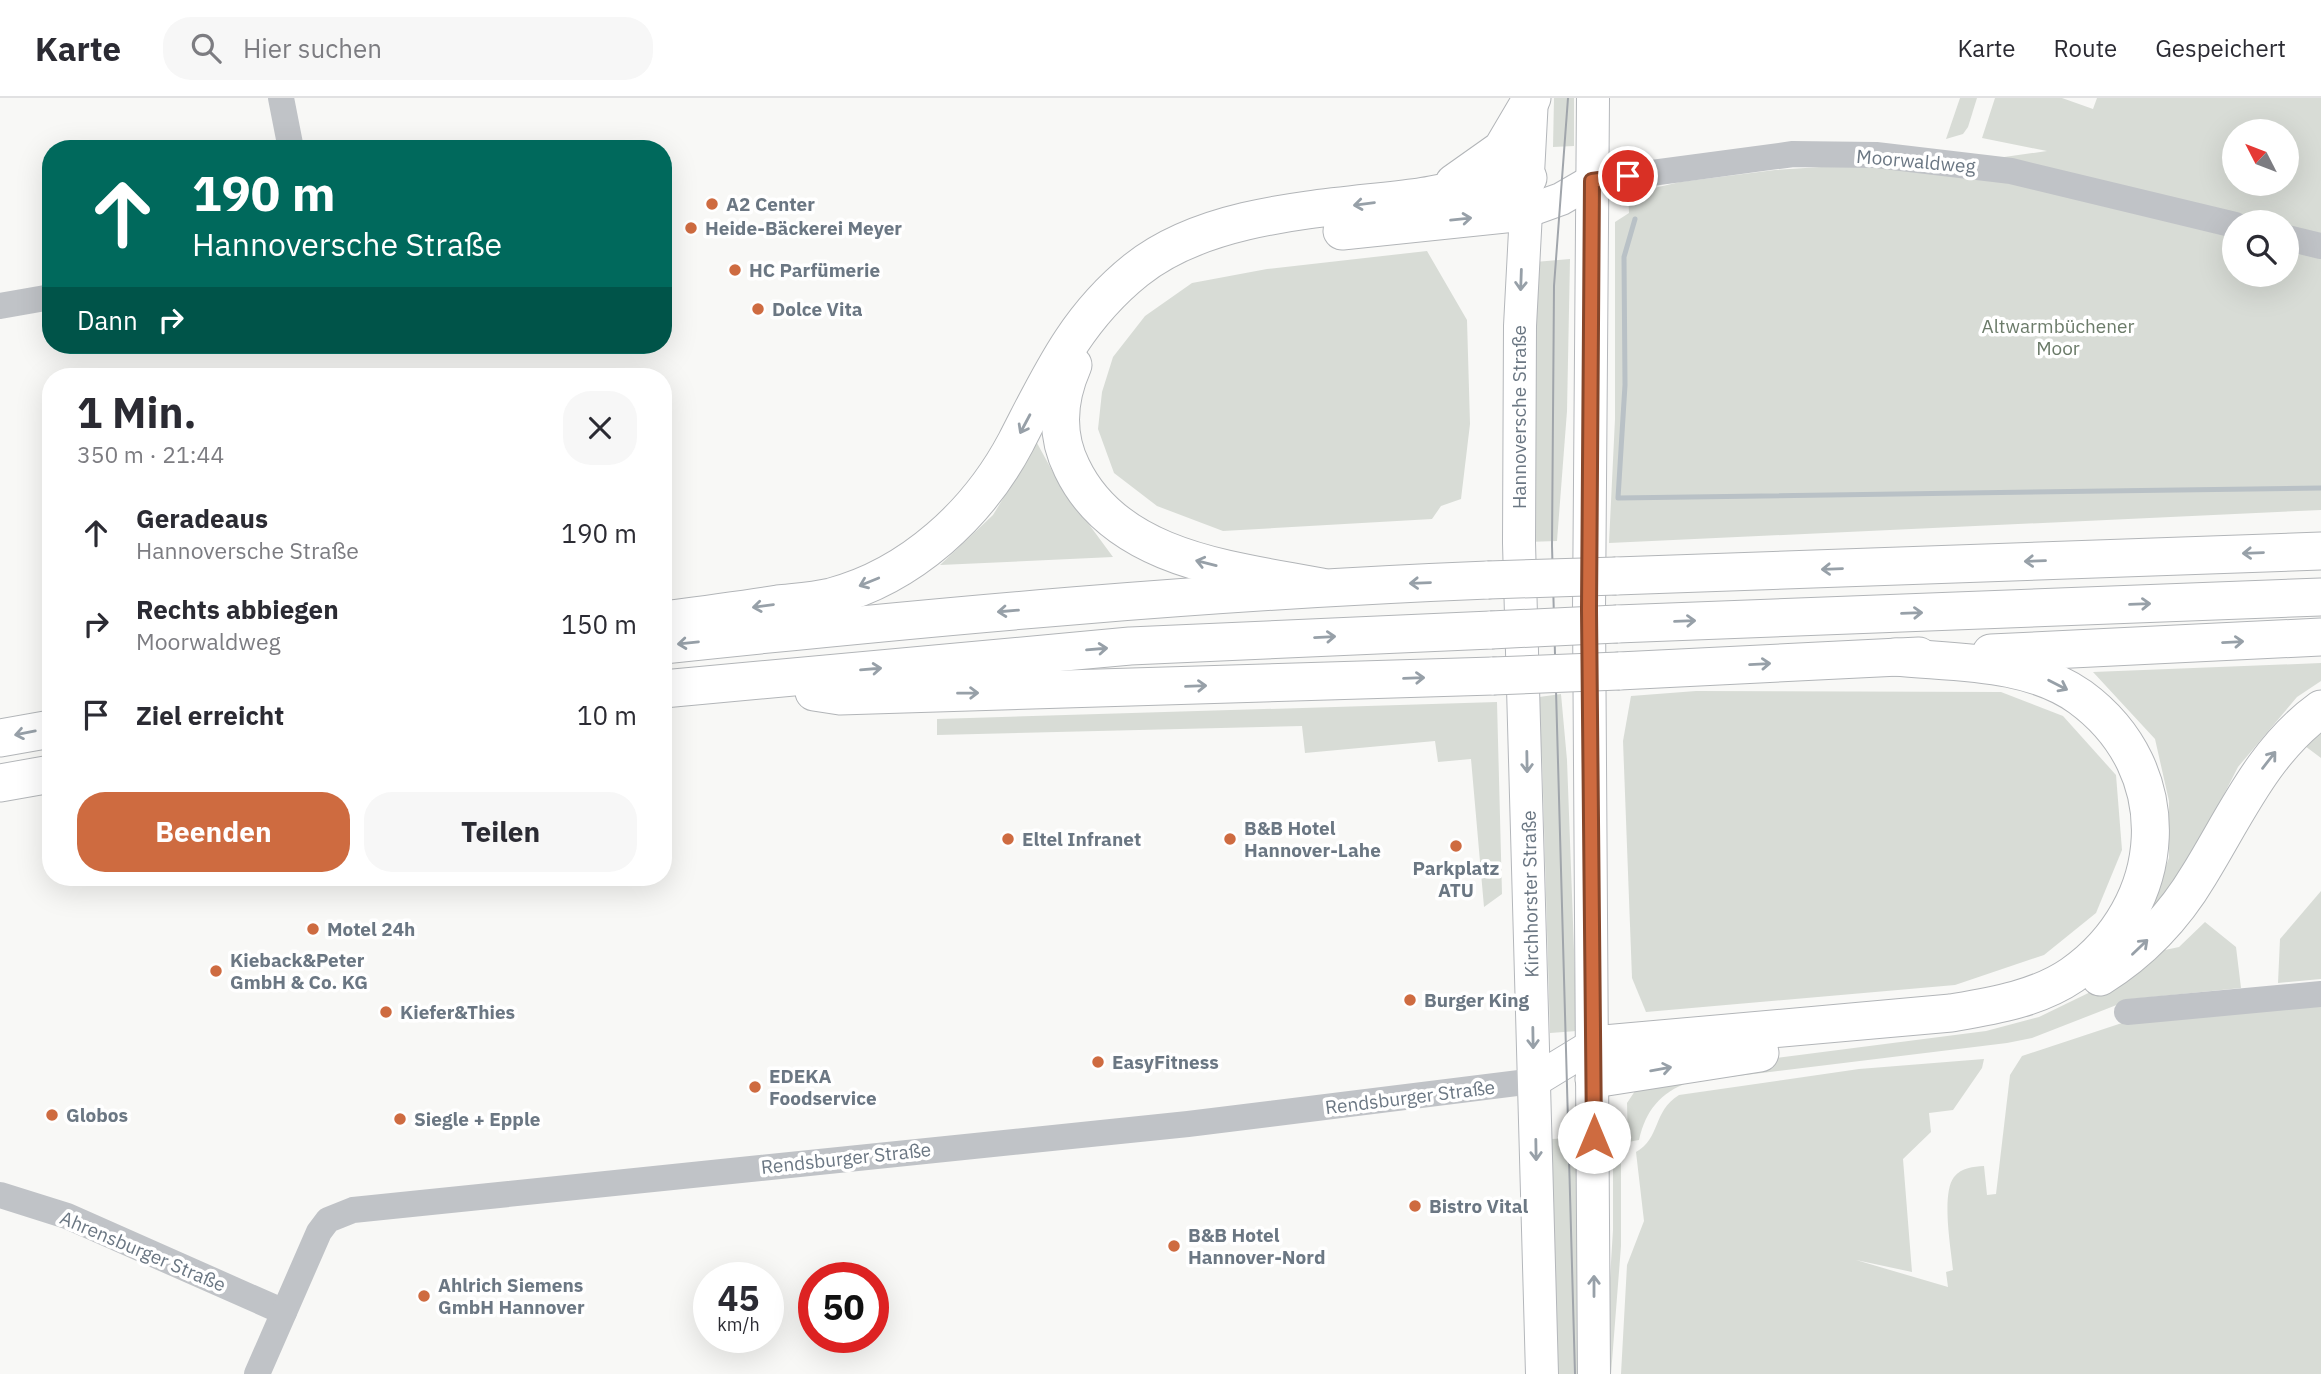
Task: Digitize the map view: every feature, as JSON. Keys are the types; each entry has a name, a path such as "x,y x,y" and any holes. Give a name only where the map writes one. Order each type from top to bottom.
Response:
{"highway":[{"path":"1423,196 1463,179 1502,149 1532,98"},
{"path":"672,619 831,597 879,579 928,549 973,506 1007,458 1067,344 1086,318 1138,269 1168,249 1202,234 1238,224 1319,209 1423,196 1507,178 1527,195"},
{"path":"1321,587 1178,556 1137,537 1106,514 1080,485 1063,449 1061,405 1065,384 1079,351 1116,303 1144,278 1174,259 1207,246 1527,195"},
{"path":"672,644 1121,600 1321,587 2321,551"},
{"path":"672,688 1130,646 1507,626 1603,617 2321,597"},
{"path":"730,681 840,696 1619,671 2321,637"},
{"path":"1594,1062 1994,1005 2038,993 2070,976 2101,953 2121,929 2144,881 2151,821 2145,793 2134,763 2117,734 2079,696 2026,673 1895,657"},
{"path":"1594,1062 1739,1056 1996,1023 2040,1009 2077,992 2125,961 2168,920 2199,877 2240,802 2269,759 2301,723 2321,709"},
{"path":"0,738 42,731"},
{"path":"0,783 42,776"}],"main road":[{"name":"Hannoversche Straße","path":"1507,626 1518,543 1520,367 1532,98"},
{"path":"1593,111 1592,181 1603,617 1594,1062 1594,1374"},
{"path":"1527,195 1561,200 1592,181"},
{"name":"Kirchhorster Straße","path":"1507,626 1534,1081 1542,1374"},
{"path":"1534,1081 1594,1062"}],"street":[{"path":"281,98 289,140"},
{"name":"Moorwaldweg","path":"1592,181 1793,154 1876,155 2011,171 2222,222"},
{"path":"2299,240 2321,246"},
{"path":"0,306 42,299"},
{"path":"2127,1012 2321,994"},
{"name":"Rendsburger Straße","path":"257,1374 319,1232 328,1220 353,1210 1188,1124 1534,1081"},
{"name":"Ahrensburger Straße","path":"0,1195 67,1216 284,1312"}],"green space":[{"path":"1554,98 1574,98 1574,146 1553,147"},
{"path":"1960,98 1977,98 1968,127 1963,134 1946,139"},
{"name":"Altwarmbüchener Moor","path":"1995,98 2062,98 2093,109 2097,98 2321,98 2321,510 1609,543 1615,419 1615,222 1629,213 1628,194 1680,182 1775,170 1867,164 1927,168 2047,151 1982,138"},
{"path":"1427,251 1467,320 1470,424 1461,499 1441,506 1432,519 1223,531 1157,506 1114,473 1098,429 1102,392 1113,357 1145,316 1192,283 1267,269"},
{"path":"1570,259 1567,411 1557,541 1527,542 1535,262"},
{"path":"1037,443 1060,485 1113,557 940,565 993,515"},
{"path":"2321,663 2321,681 2297,697 2238,767 2180,880 2145,919 2169,858 2169,801 2155,739 2093,672"},
{"path":"1696,691 2001,692 2063,716 2116,775 2122,850 2096,913 2044,955 1955,985 1646,1012 1632,978 1623,741 1631,696"},
{"path":"1561,694 1567,760 1577,1031 1550,1033 1542,757 1532,698"},
{"path":"1497,702 1502,894 1484,907 1471,759 1438,762 1435,741 1305,753 1302,726 937,735 937,719"},
{"path":"2321,715 2321,758 2305,746 2268,796 2185,926 2165,950 2179,947 2205,922 2236,947 2241,988 2132,999 2032,1038 2007,1043 1689,1082 1662,1097 1650,1111 1639,1140 1628,1142 1627,1103 1635,1091 1682,1070 1986,1031 2039,1017 2111,982"},
{"path":"2321,891 2321,979 2278,983 2280,939"},
{"path":"2321,1000 2321,1374 1621,1374 1627,1265 1644,1221 1636,1152 1649,1140 1664,1109 1679,1095 1859,1069 1984,1059 1982,1068 1953,1110 1929,1113 1931,1132 1903,1159 1912,1272 1856,1260 1948,1287 1946,1272 1953,1270 1947,1208 1950,1185 1961,1171 1984,1166 1987,1195 1996,1194 2010,1075 2022,1056 2131,1020"},
{"path":"1613,1131 1621,1131 1621,1246 1611,1374 1604,1374 1613,1230"},
{"path":"1577,1138 1584,1374 1557,1374 1550,1139"}],"waterway":[{"path":"1635,219 1624,257 1625,385 1618,498 2321,488"}],"tram line":[{"path":"1568,98 1554,286 1552,546 1575,1374"}],"place":[{"name":"A2 Center","path":"712,204"},
{"name":"Heide-Bäckerei Meyer","path":"691,228"},
{"name":"HC Parfümerie","path":"735,270"},
{"name":"Dolce Vita","path":"758,309"},
{"name":"Eltel Infranet","path":"1008,839"},
{"name":"B&B Hotel Hannover-Lahe","path":"1230,839"},
{"name":"Parkplatz ATU","path":"1456,846"},
{"name":"Motel 24h","path":"313,929"},
{"name":"Kieback&Peter GmbH & Co. KG","path":"216,971"},
{"name":"Burger King","path":"1410,1000"},
{"name":"Kiefer&Thies","path":"386,1012"},
{"name":"EasyFitness","path":"1098,1062"},
{"name":"EDEKA Foodservice","path":"755,1087"},
{"name":"Globos","path":"52,1115"},
{"name":"Siegle + Epple","path":"400,1119"},
{"name":"Bistro Vital","path":"1415,1206"},
{"name":"B&B Hotel Hannover-Nord","path":"1174,1246"},
{"name":"Ahlrich Siemens GmbH Hannover","path":"424,1296"}],"route":[{"path":"1594,1137 1589,610 1592,181 1628,176"}]}
